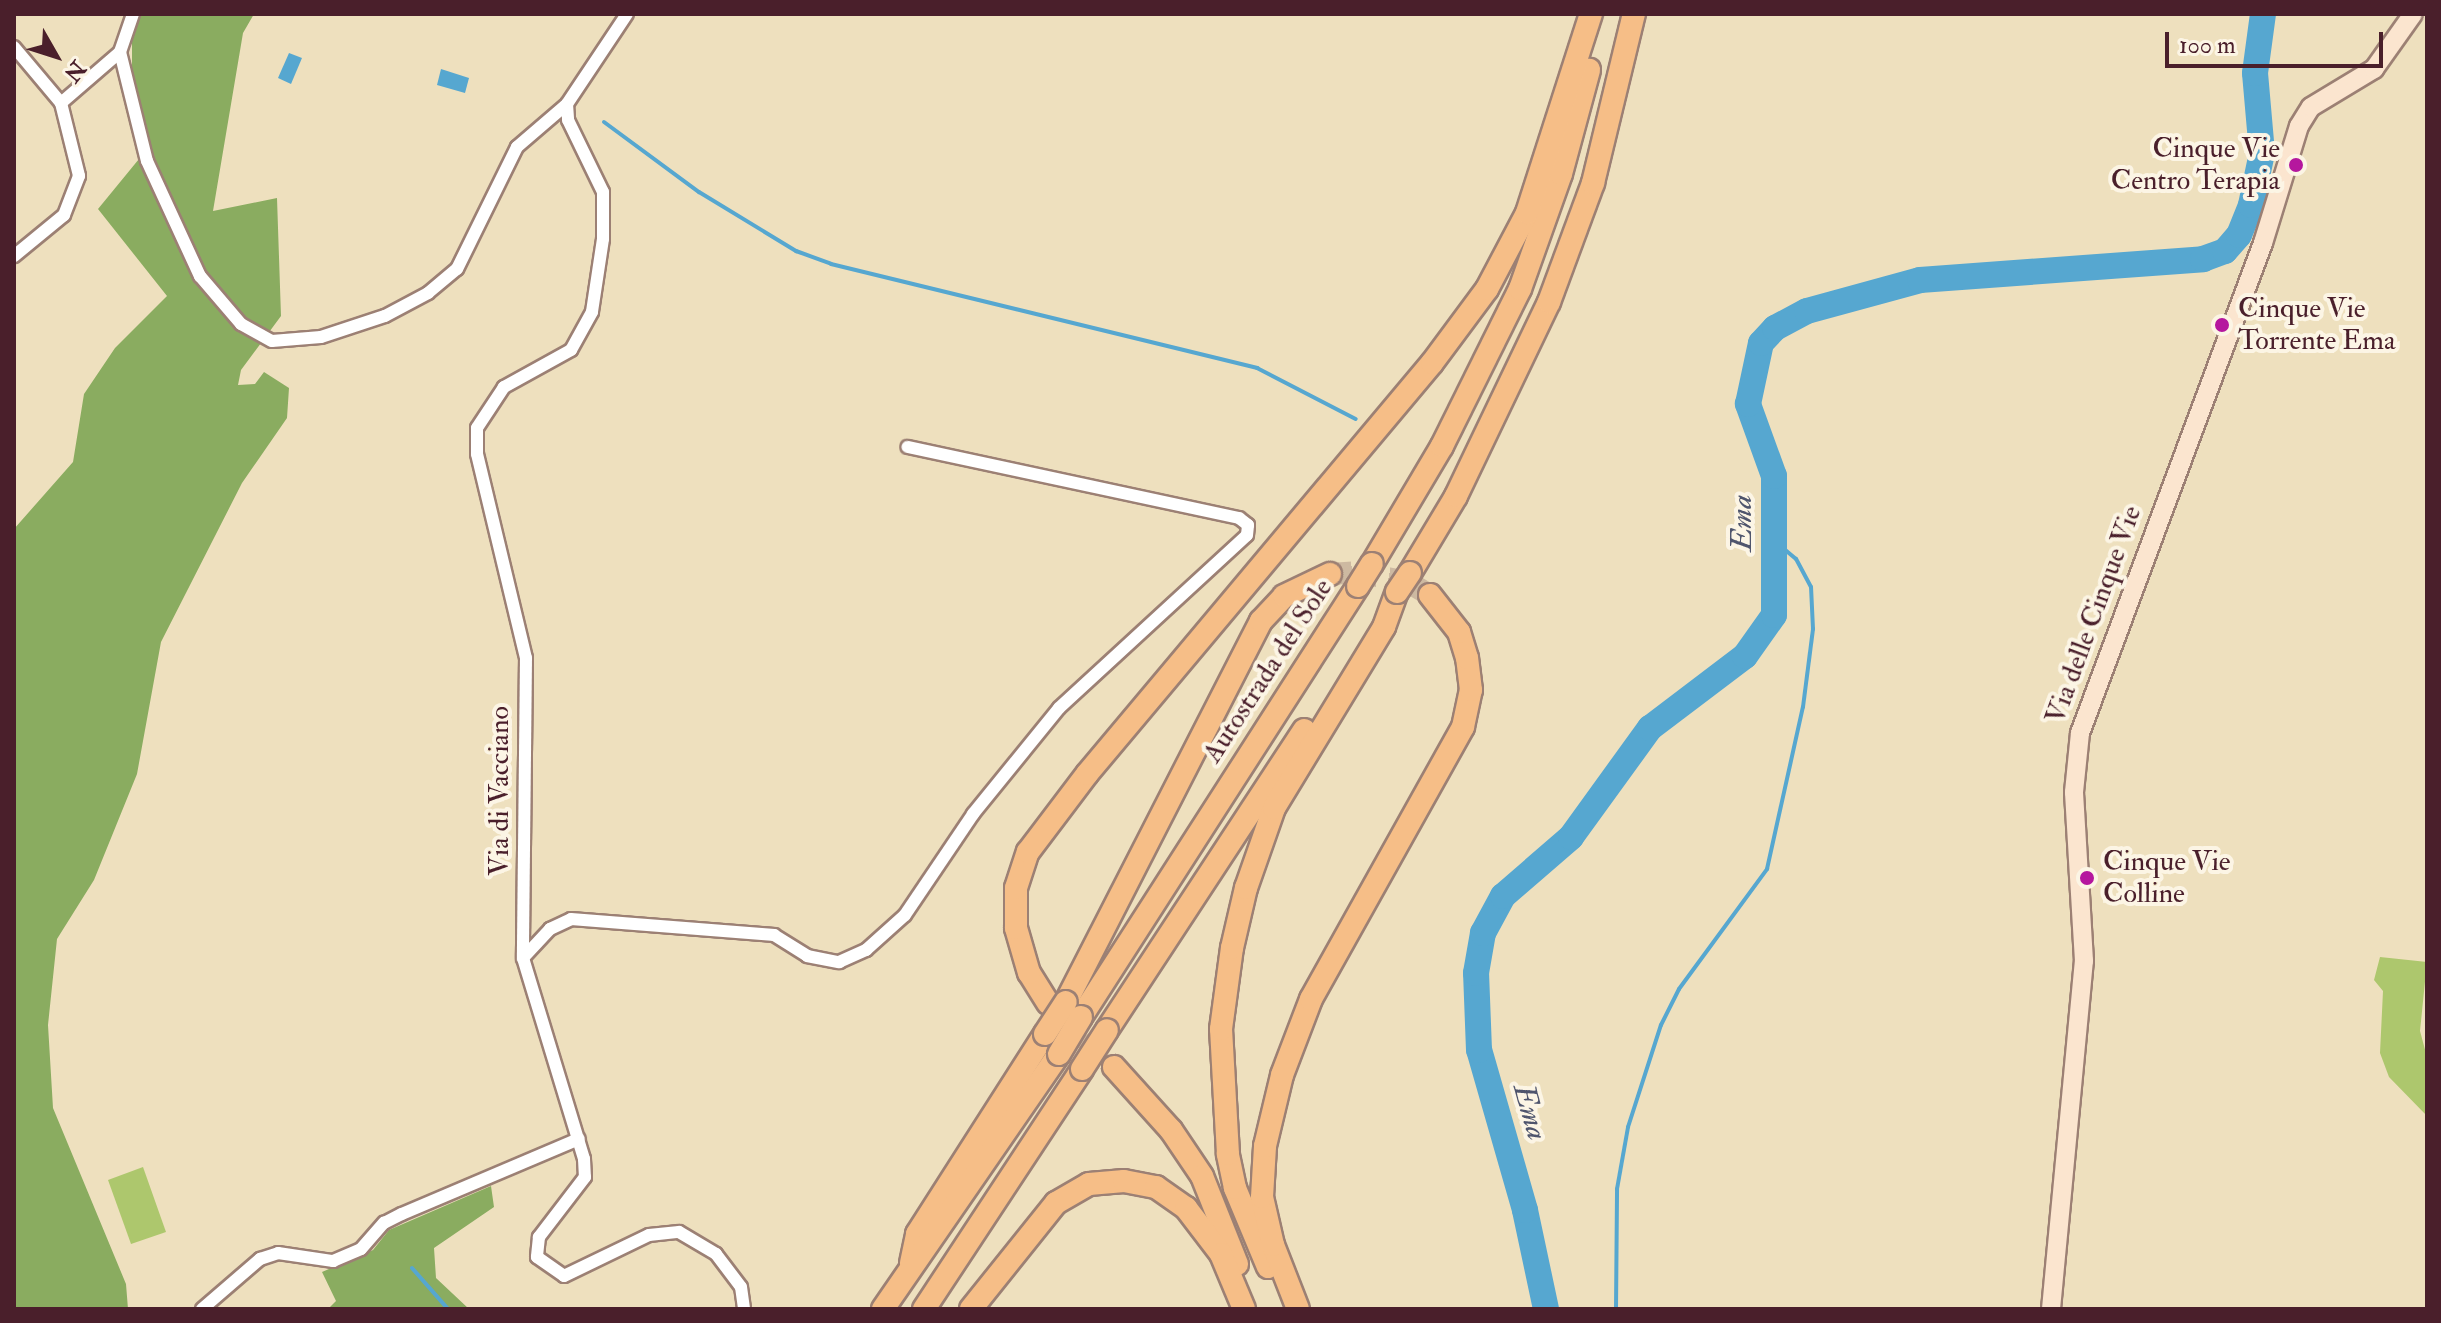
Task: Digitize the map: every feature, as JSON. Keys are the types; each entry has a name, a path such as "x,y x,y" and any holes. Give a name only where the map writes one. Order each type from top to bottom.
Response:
{"highway":[{"path":"1065,1007 1029,973 1016,928 1016,888 1028,852 1087,774 1432,363 1487,289 1527,213 1591,14"},
{"name":"Autostrada del Sole","path":"883,1309 1059,1054 1065,1007 1358,586 1420,487 1520,289 1565,162 1600,14"},
{"path":"924,1309 1410,573 1469,471 1549,302 1593,183 1634,14"},
{"path":"907,1277 917,1234 1065,1007 1261,621 1284,596 1330,574"},
{"path":"1296,1309 1261,1252 1235,1188 1228,1154 1221,1029 1232,948 1246,888 1274,808 1384,627 1397,592"},
{"path":"1296,1309 1273,1245 1262,1197 1265,1146 1282,1075 1311,999 1463,727 1471,690 1467,658 1459,632 1430,595"},
{"path":"1114,1067 1171,1130 1202,1176 1226,1231 1246,1309"},
{"path":"971,1309 1056,1203 1089,1184 1124,1181 1156,1187 1186,1208 1221,1254 1246,1309"}],"street":[{"path":"61,103 120,52 133,14"},
{"path":"120,52 147,161 200,276 241,324 272,341 321,337 385,316 428,293 457,269 517,147 567,104 627,14"},
{"name":"Via delle Cinque Vie","path":"2051,1309 2084,961 2074,792 2080,733 2263,243 2299,126 2311,107 2374,69 2413,14"},
{"path":"14,47 61,103 79,176 64,215 14,256"},
{"name":"Via di Vacciano","path":"567,104 568,120 603,192 603,239 592,312 571,350 504,387 477,428 477,454 526,658 523,958 579,1139 585,1177 539,1237 537,1257 546,1268 564,1276 649,1235 679,1232 716,1254 741,1287 744,1309"},
{"path":"523,958 550,929 571,919 774,935 807,956 839,962 866,950 905,915 973,814 1059,708 1247,535 1248,525 1239,518 908,447"},
{"path":"202,1309 260,1259 278,1253 333,1261 361,1249 384,1223 402,1214 579,1139"}],"green space":[{"path":"132,14 254,14 243,33 213,211 277,198 281,316 241,370 238,385 255,384 264,372 289,388 287,418 242,483 161,642 137,774 94,880 57,939 48,1025 53,1108 126,1284 128,1309 14,1309 14,529 73,462 84,394 115,348 167,296 98,209 148,148 132,71"},
{"path":"2380,957 2427,962 2420,1031 2427,1057 2427,1116 2389,1077 2380,1053 2383,991 2374,980"},
{"path":"143,1167 166,1232 131,1244 108,1180"},
{"path":"491,1186 494,1207 434,1248 436,1278 469,1309 328,1309 336,1301 322,1272 373,1250 389,1230"}],"water":[{"path":"289,53 302,58 291,84 278,78"},
{"path":"441,69 469,78 465,93 437,85"}],"waterway":[{"name":"Ema","path":"1546,1309 1525,1210 1479,1050 1476,973 1483,933 1503,896 1571,837 1650,728 1745,656 1774,615 1774,476 1748,404 1761,343 1775,328 1807,311 1920,280 2203,259 2225,251 2239,235 2251,205 2262,153 2255,73 2263,14"},
{"path":"604,122 699,192 796,251 831,264 1257,368 1356,419"},
{"path":"1616,1309 1617,1189 1628,1127 1661,1025 1679,989 1767,869 1803,707 1813,629 1811,587 1796,559 1772,539"},
{"path":"412,1268 448,1309"}],"tunnel":[{"path":"1330,574 1356,572 1408,582 1430,595"},
{"path":"1060,1015 1114,1067"}],"place":[{"name":"Cinque Vie Centro Terapia","path":"2296,165"},
{"name":"Cinque Vie Torrente Ema","path":"2222,325"},
{"name":"Cinque Vie Colline","path":"2087,878"}]}
